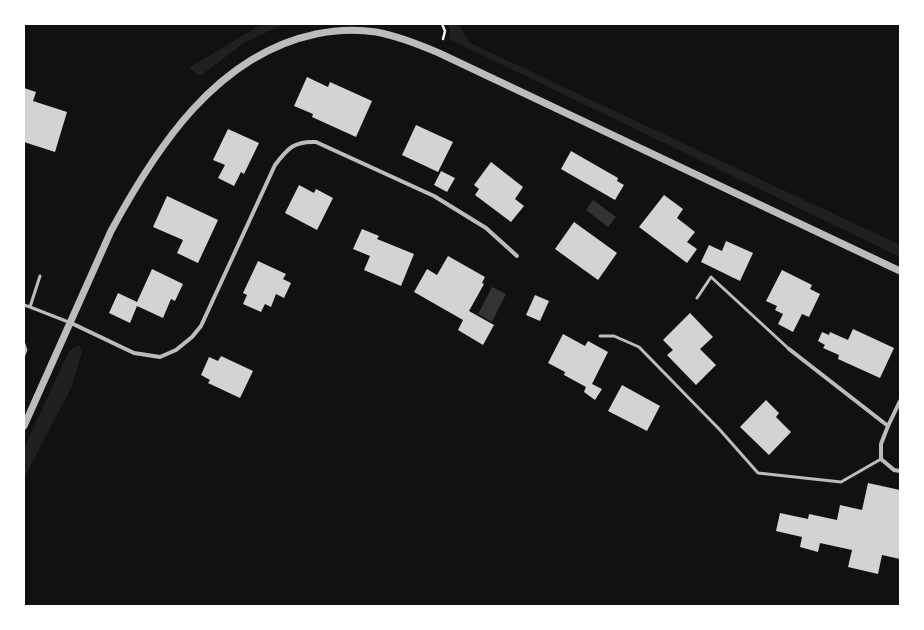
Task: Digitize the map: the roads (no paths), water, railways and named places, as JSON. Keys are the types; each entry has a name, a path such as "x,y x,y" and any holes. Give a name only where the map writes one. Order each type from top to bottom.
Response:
{"street":[{"path":"24,425 111,231 128,200 162,147 179,124 231,74 254,59 288,42 328,32 351,30 375,32 403,38 439,53 900,271"},
{"path":"71,323 134,353 160,356 176,350 192,337 201,326 275,164 294,144 306,142 316,142 434,196 486,228 517,256"},
{"path":"789,349 888,426"},
{"path":"900,401 881,444 881,459 894,470 900,471"}],"lane":[{"path":"30,307 40,276"},
{"path":"697,298 711,277 789,349"},
{"path":"24,305 71,323"},
{"path":"600,336 614,336 639,347 720,430 758,473 841,482 881,459"},
{"path":"24,344 26,350 24,355"}]}
